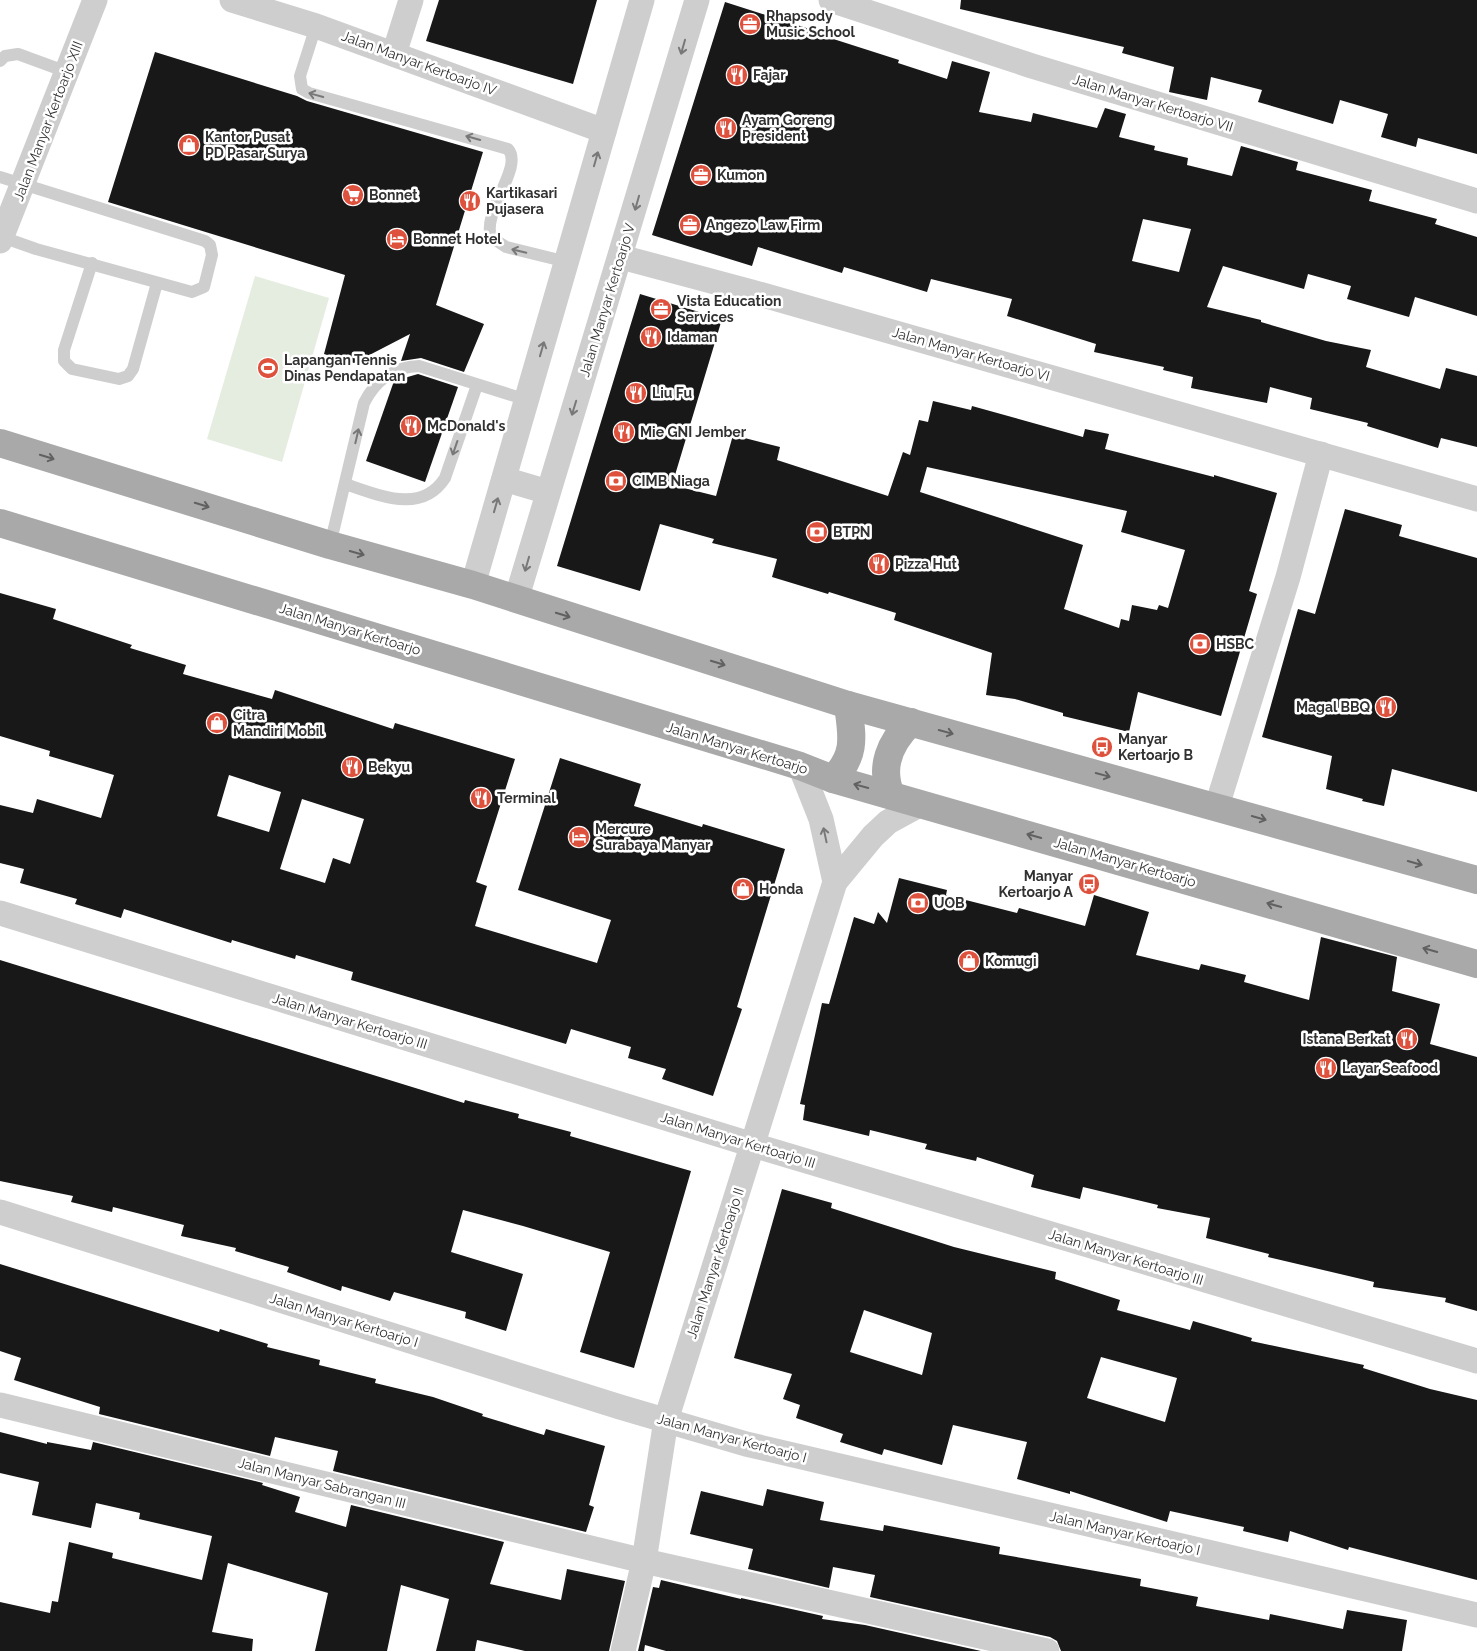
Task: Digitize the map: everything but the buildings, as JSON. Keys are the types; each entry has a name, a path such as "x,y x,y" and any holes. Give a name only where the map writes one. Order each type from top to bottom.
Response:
{"main road":[{"path":"0,443 330,545 473,585 848,704 1477,880"},
{"name":"Jalan Manyar Kertoarjo","path":"0,523 800,766 833,779 1477,964"},
{"path":"833,779 850,755 852,736 848,704"},
{"path":"891,795 885,776 890,752 900,732 911,722"}],"street":[{"name":"Jalan Manyar Kertoarjo XIII","path":"1,239 95,0"},
{"name":"Jalan Manyar Kertoarjo IV","path":"232,0 316,26 604,131"},
{"path":"394,54 410,0"},
{"path":"473,585 642,0"},
{"name":"Jalan Manyar Kertoarjo V","path":"516,600 697,0"},
{"name":"Jalan Manyar Kertoarjo VII","path":"831,0 1032,66 1477,201"},
{"name":"Jalan Manyar Kertoarjo VI","path":"621,257 752,292 1477,499"},
{"path":"1217,806 1288,577 1322,454"},
{"path":"504,479 548,492"},
{"name":"Jalan Manyar Kertoarjo II","path":"800,766 822,819 835,882"},
{"name":"Jalan Manyar Kertoarjo II","path":"623,1651 644,1561 666,1420 835,882 873,836 888,822 921,804"},
{"name":"Jalan Manyar Kertoarjo III","path":"0,913 753,1145 1477,1361"},
{"name":"Jalan Manyar Kertoarjo I","path":"0,1212 746,1444 1477,1615"},
{"name":"Jalan Manyar Sabrangan III","path":"0,1405 644,1561 1047,1651"}],"lane":[{"path":"316,26 300,76 302,90 309,94 508,149 512,156 511,167 491,217 491,237 506,248 567,262"},
{"path":"0,61 4,56 18,54 67,72"},
{"path":"0,177 205,241 210,246 212,255 204,286 192,292 1,239"},
{"path":"92,263 64,350 64,361 72,369 119,379 128,376 133,369 157,283"},
{"path":"330,545 364,403 373,386 380,380 400,368 419,366 432,368 477,385 527,400"},
{"path":"345,484 398,499 421,498 436,490 445,478 477,385"}],"shaded area":[{"name":"Lapangan Tennis Dinas Pendapatan","path":"255,276 329,298 282,462 207,439"}],"place":[{"name":"Rhapsody Music School","path":"750,24"},
{"name":"Fajar","path":"737,75"},
{"name":"Ayam Goreng President","path":"726,128"},
{"name":"Kantor Pusat PD Pasar Surya","path":"189,145"},
{"name":"Kumon","path":"701,175"},
{"name":"Bonnet","path":"353,195"},
{"name":"Kartikasari Pujasera","path":"470,201"},
{"name":"Angezo Law Firm","path":"690,225"},
{"name":"Bonnet Hotel","path":"397,239"},
{"name":"Vista Education Services","path":"661,309"},
{"name":"Idaman","path":"651,337"},
{"name":"Lapangan Tennis Dinas Pendapatan","path":"268,368"},
{"name":"Liu Fu","path":"636,393"},
{"name":"McDonald's","path":"411,426"},
{"name":"Mie GNI Jember","path":"624,432"},
{"name":"CIMB Niaga","path":"616,481"},
{"name":"BTPN","path":"817,532"},
{"name":"Pizza Hut","path":"879,564"},
{"name":"HSBC","path":"1200,644"},
{"name":"Magal BBQ","path":"1386,707"},
{"name":"Citra Mandiri Mobil","path":"217,723"},
{"name":"Manyar Kertoarjo B","path":"1102,747"},
{"name":"Bekyu","path":"352,767"},
{"name":"Terminal","path":"481,798"},
{"name":"Mercure Surabaya Manyar","path":"579,837"},
{"name":"Manyar Kertoarjo A","path":"1089,884"},
{"name":"Honda","path":"743,889"},
{"name":"UOB","path":"918,903"},
{"name":"Komugi","path":"969,961"},
{"name":"Istana Berkat","path":"1407,1039"},
{"name":"Layar Seafood","path":"1326,1068"}]}
